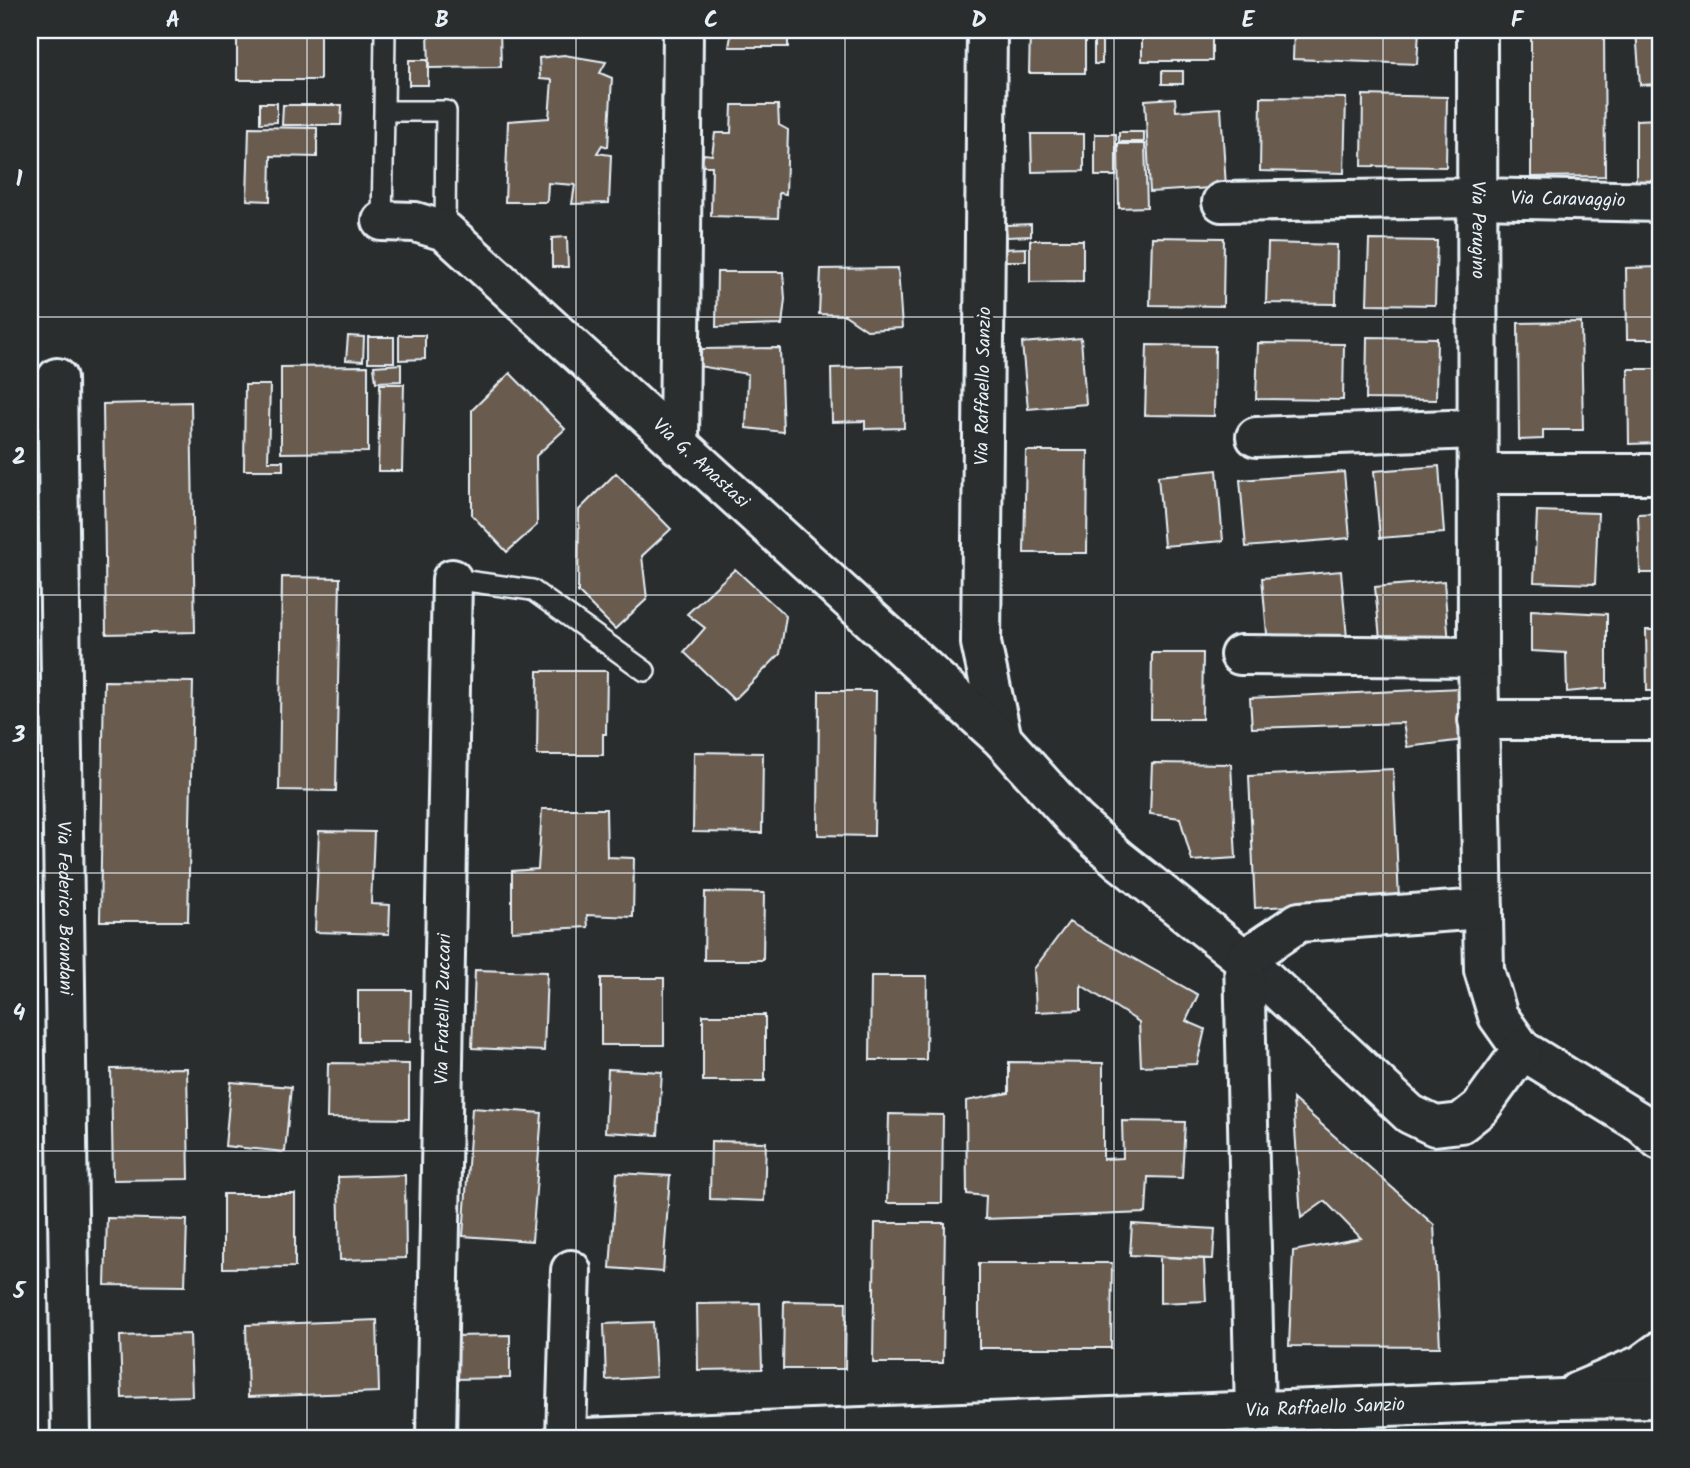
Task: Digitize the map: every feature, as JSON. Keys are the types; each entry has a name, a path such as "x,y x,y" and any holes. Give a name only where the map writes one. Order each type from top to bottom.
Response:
{"street":[{"path":"679,446 683,30"},
{"name":"Via Raffaello Sanzio","path":"987,30 981,643 1002,739"},
{"name":"Via Perugino","path":"1477,30 1478,720 1484,970 1497,1016 1522,1050"},
{"name":"Via Caravaggio","path":"1222,202 1477,198 1660,202"},
{"name":"Via G. Anastasi","path":"382,221 415,222 444,231 1002,739 1075,820 1118,859 1244,959 1410,1114 1435,1126 1461,1123 1480,1108 1522,1050"},
{"name":"Via Federico Brandani","path":"57,378 71,1438"},
{"path":"1256,437 1477,429"},
{"path":"1477,474 1660,474"},
{"name":"Via Fratelli Zuccari","path":"436,1438 452,579"},
{"path":"1240,655 1478,657"},
{"path":"1478,720 1660,720"},
{"path":"1255,1412 1244,959 1299,922 1483,909"},
{"path":"1522,1050 1642,1123 1660,1140"},
{"path":"565,1438 571,1270"},
{"name":"Via Raffaello Sanzio","path":"1562,1399 1641,1365 1660,1351"},
{"name":"Via Raffaello Sanzio","path":"586,1438 1562,1399 1660,1398"}],"lane":[{"path":"382,221 385,30"},
{"path":"384,111 446,111 444,231"},
{"path":"452,579 532,590 645,671"}],"shaded area":[{"path":"1655,744 1660,744 1660,995 1655,995"}],"building":[{"path":"237,30 320,30 320,80 237,80"},
{"path":"428,30 500,30 501,67 429,68"},
{"path":"732,30 788,30 788,47 729,47"},
{"path":"1142,30 1212,30 1212,61 1142,61"},
{"path":"1294,30 1419,30 1417,64 1293,59"},
{"path":"1636,30 1660,30 1660,84 1640,85"},
{"path":"1531,31 1604,31 1605,176 1531,177"},
{"path":"1030,32 1085,32 1085,73 1029,73"},
{"path":"1094,35 1102,35 1102,64 1094,64"},
{"path":"564,55 606,62 600,73 612,78 608,147 602,145 597,153 611,155 609,203 572,204 575,185 548,183 547,202 505,202 508,121 549,118 552,80 540,79 539,58"},
{"path":"409,60 428,60 428,85 409,85"},
{"path":"1162,71 1183,71 1183,84 1162,84"},
{"path":"1363,95 1447,97 1446,167 1362,166"},
{"path":"1261,97 1346,98 1344,173 1260,171"},
{"path":"1175,98 1176,111 1221,108 1226,187 1150,192 1145,100"},
{"path":"260,103 277,103 277,122 260,123"},
{"path":"283,105 342,105 341,125 282,125"},
{"path":"732,105 778,105 779,125 788,130 786,194 779,193 778,218 711,216 712,166 700,166 704,154 712,155 715,133 731,133"},
{"path":"1660,119 1660,190 1636,190 1636,120"},
{"path":"249,127 317,128 317,157 271,156 270,201 247,200"},
{"path":"1119,132 1144,132 1144,142 1119,142"},
{"path":"1031,134 1084,134 1084,171 1032,172"},
{"path":"1095,134 1116,134 1116,176 1095,176"},
{"path":"1118,144 1145,144 1147,207 1119,208"},
{"path":"1031,224 1031,236 1007,237 1006,225"},
{"path":"567,237 568,267 552,267 552,238"},
{"path":"1152,237 1224,238 1223,306 1150,305"},
{"path":"1030,240 1083,240 1083,281 1030,282"},
{"path":"1369,240 1437,241 1435,305 1367,304"},
{"path":"1268,243 1337,245 1336,304 1266,303"},
{"path":"1026,248 1026,261 1001,261 1001,249"},
{"path":"1660,267 1660,339 1627,339 1626,268"},
{"path":"898,268 902,328 867,330 845,315 819,314 821,269"},
{"path":"717,272 783,272 785,299 782,325 716,327"},
{"path":"1581,322 1583,430 1543,430 1543,439 1519,440 1518,323"},
{"path":"399,335 425,335 425,359 399,360"},
{"path":"348,336 364,337 363,361 346,360"},
{"path":"368,337 394,337 394,362 368,362"},
{"path":"1367,337 1437,338 1436,400 1366,399"},
{"path":"1081,338 1086,404 1028,409 1022,343"},
{"path":"1258,343 1344,344 1343,400 1256,399"},
{"path":"1147,345 1215,346 1214,416 1145,415"},
{"path":"780,348 783,432 746,428 748,374 698,366 702,349"},
{"path":"401,364 401,381 376,382 374,366"},
{"path":"368,366 368,452 281,453 281,367"},
{"path":"903,366 904,428 865,429 865,421 832,422 831,368"},
{"path":"1628,369 1660,369 1660,443 1629,444"},
{"path":"510,373 565,429 536,456 537,525 507,552 472,515 472,410"},
{"path":"380,384 404,384 402,471 378,471"},
{"path":"245,385 270,385 268,461 283,461 283,470 244,470"},
{"path":"191,402 195,632 106,634 103,404"},
{"path":"1026,451 1088,451 1087,553 1024,553"},
{"path":"1439,466 1444,533 1380,538 1374,471"},
{"path":"1217,470 1223,541 1164,546 1158,476"},
{"path":"1344,472 1350,538 1246,547 1240,480"},
{"path":"616,473 671,529 642,556 647,599 615,629 578,592 579,510"},
{"path":"1537,511 1598,513 1595,584 1534,582"},
{"path":"1660,513 1660,573 1640,573 1638,514"},
{"path":"735,569 786,616 780,654 734,700 684,652 705,628 687,614"},
{"path":"1341,571 1347,638 1268,645 1262,578"},
{"path":"282,577 340,578 336,791 279,790"},
{"path":"1444,581 1449,644 1381,649 1375,587"},
{"path":"1531,610 1607,614 1607,688 1567,692 1566,653 1531,651"},
{"path":"1646,630 1660,630 1660,691 1647,691"},
{"path":"1152,653 1203,653 1202,719 1151,719"},
{"path":"538,671 607,671 603,755 537,755"},
{"path":"104,681 193,682 188,921 100,921"},
{"path":"1460,688 1464,740 1407,747 1403,723 1252,728 1250,698"},
{"path":"819,691 876,691 874,836 818,835"},
{"path":"694,752 763,753 762,833 693,832"},
{"path":"1152,763 1231,764 1236,858 1192,861 1180,818 1150,814"},
{"path":"1393,769 1399,900 1255,908 1249,776"},
{"path":"542,809 606,809 607,857 634,858 633,917 587,915 588,927 512,931 512,871 538,869"},
{"path":"319,831 374,832 371,904 390,905 389,934 315,932"},
{"path":"705,892 764,893 763,960 704,960"},
{"path":"1069,922 1198,995 1186,1021 1205,1029 1197,1064 1141,1066 1139,1022 1081,985 1081,1010 1036,1012 1034,969"},
{"path":"475,970 547,972 544,1051 472,1048"},
{"path":"871,976 927,976 926,1060 870,1060"},
{"path":"601,978 664,978 664,1045 601,1045"},
{"path":"358,990 411,990 410,1042 358,1042"},
{"path":"703,1015 765,1015 765,1081 703,1081"},
{"path":"1009,1062 1103,1063 1103,1159 1123,1158 1122,1121 1185,1122 1182,1178 1148,1177 1146,1213 985,1219 986,1196 967,1194 966,1101 1009,1093"},
{"path":"328,1063 409,1064 409,1119 327,1118"},
{"path":"187,1068 189,1179 113,1180 111,1069"},
{"path":"608,1069 662,1072 658,1135 605,1132"},
{"path":"231,1082 291,1087 285,1152 225,1146"},
{"path":"1293,1099 1434,1225 1440,1347 1289,1346 1293,1251 1361,1238 1325,1201 1301,1218"},
{"path":"472,1108 542,1113 532,1241 463,1236"},
{"path":"889,1114 943,1115 942,1203 887,1203"},
{"path":"711,1141 766,1142 764,1201 710,1199"},
{"path":"617,1173 670,1176 663,1272 610,1268"},
{"path":"405,1175 406,1258 340,1260 338,1177"},
{"path":"223,1194 295,1194 295,1267 223,1268"},
{"path":"107,1218 187,1220 185,1286 105,1285"},
{"path":"875,1223 945,1223 943,1363 873,1363"},
{"path":"1132,1224 1215,1229 1213,1259 1130,1255"},
{"path":"1160,1257 1204,1259 1206,1301 1160,1303"},
{"path":"979,1263 1112,1263 1111,1348 979,1348"},
{"path":"784,1301 846,1302 845,1369 783,1369"},
{"path":"760,1303 762,1369 698,1370 697,1304"},
{"path":"377,1320 379,1392 248,1397 246,1325"},
{"path":"653,1322 656,1377 606,1380 604,1324"},
{"path":"190,1334 192,1396 122,1398 120,1336"},
{"path":"510,1335 510,1378 453,1379 452,1336"}]}
